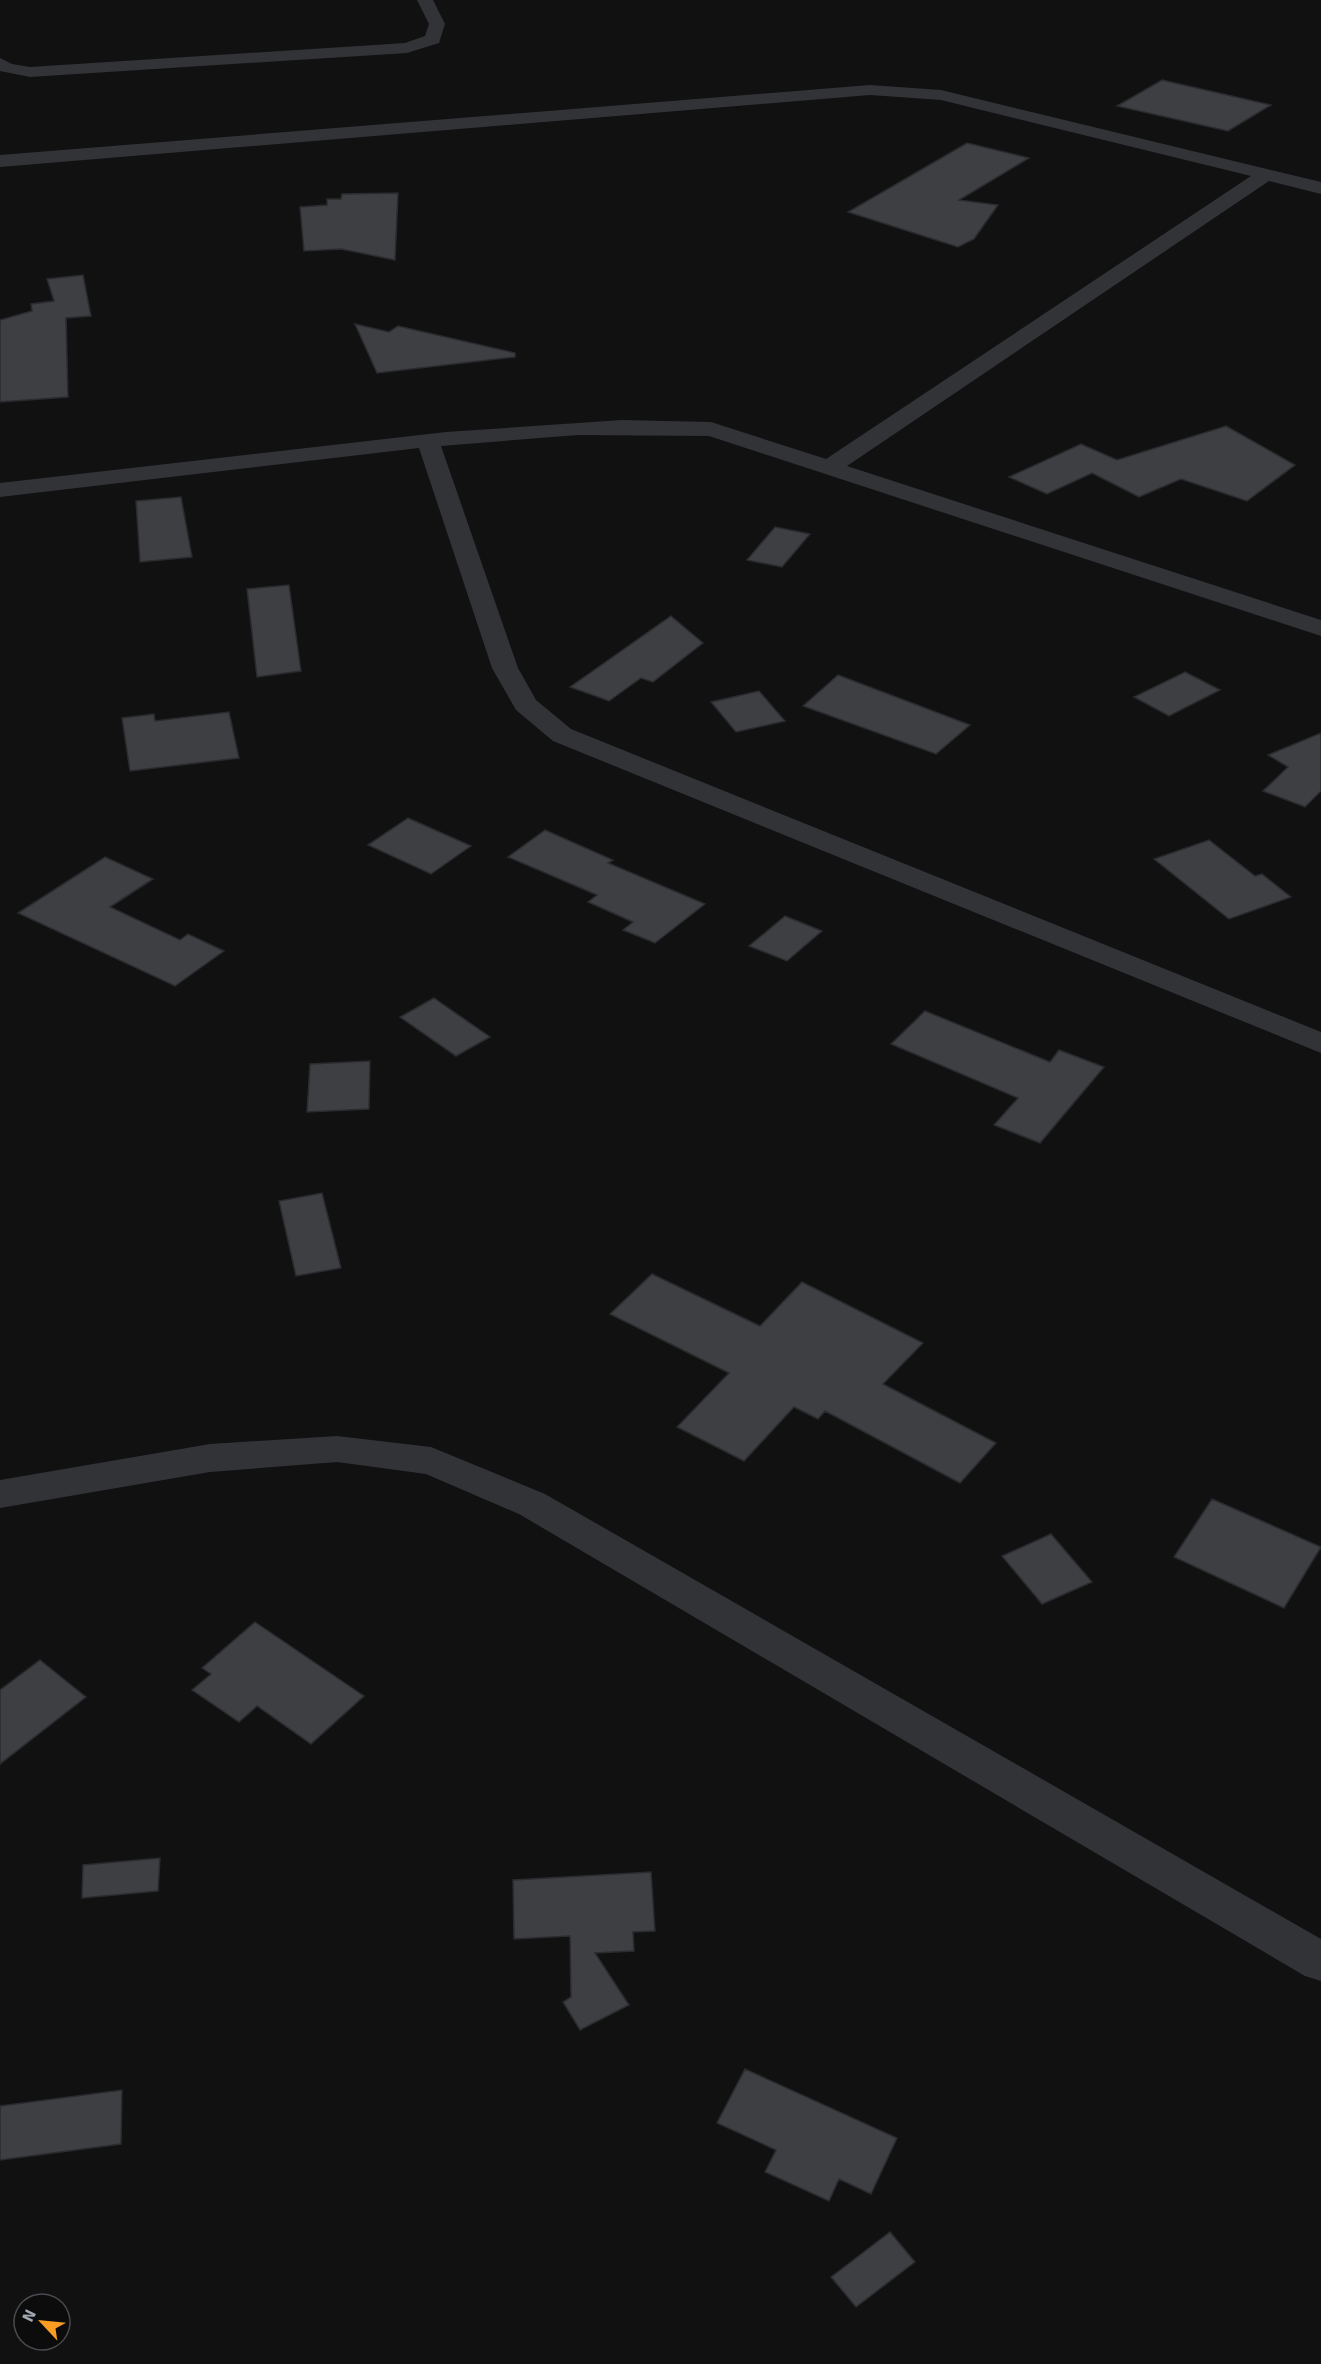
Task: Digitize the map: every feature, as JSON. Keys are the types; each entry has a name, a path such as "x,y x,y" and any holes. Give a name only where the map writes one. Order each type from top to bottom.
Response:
{"street":[{"path":"0,63 7,68 30,72 406,48 433,39 438,24 425,0"},
{"path":"0,161 870,90 941,95 1321,188"},
{"path":"831,466 1264,175"},
{"path":"0,490 428,441 649,424 711,429 831,466 1321,628"},
{"path":"428,441 505,668 525,704 562,735 1321,1043"},
{"path":"0,1494 233,1456 337,1449 431,1461 532,1504 1321,1962"}],"building":[{"path":"1162,80 1271,105 1228,131 1117,106"},
{"path":"967,143 1029,158 959,200 998,205 974,239 958,247 848,212"},
{"path":"398,193 395,260 341,249 304,251 300,207 327,205 327,199 341,199 342,194"},
{"path":"83,275 91,316 66,318 68,397 0,402 0,320 32,311 31,304 54,301 47,279"},
{"path":"355,324 389,332 398,326 515,353 515,357 377,373"},
{"path":"1226,426 1295,465 1247,501 1181,479 1139,497 1092,473 1047,494 1009,477 1081,444 1117,460"},
{"path":"181,497 192,557 140,562 136,501"},
{"path":"775,527 810,534 782,567 747,560"},
{"path":"289,585 301,671 257,677 247,589"},
{"path":"671,616 703,643 653,682 641,678 609,701 570,687"},
{"path":"1185,672 1220,690 1169,716 1134,697"},
{"path":"838,675 970,725 936,754 803,706"},
{"path":"759,691 785,721 736,732 711,702"},
{"path":"229,712 239,758 130,771 122,718 154,714 155,721"},
{"path":"1321,733 1321,791 1305,807 1263,791 1288,767 1268,755"},
{"path":"408,818 471,846 431,874 368,845"},
{"path":"545,830 613,860 608,863 705,904 655,943 623,930 633,922 588,902 597,895 508,857"},
{"path":"1209,840 1255,876 1262,874 1291,897 1229,919 1154,859"},
{"path":"105,857 153,879 110,907 180,940 188,934 224,951 175,986 18,913"},
{"path":"785,916 822,931 787,961 749,946"},
{"path":"434,998 490,1037 456,1056 400,1017"},
{"path":"925,1011 1050,1062 1059,1050 1104,1067 1040,1143 994,1125 1018,1098 891,1044"},
{"path":"370,1061 369,1109 307,1112 310,1064"},
{"path":"322,1193 341,1268 296,1276 279,1201"},
{"path":"652,1274 760,1326 802,1282 923,1343 883,1384 996,1443 960,1483 825,1411 818,1419 794,1407 744,1461 677,1427 729,1373 610,1314"},
{"path":"1212,1499 1321,1547 1284,1608 1174,1557"},
{"path":"1051,1534 1092,1582 1042,1604 1002,1556"},
{"path":"255,1622 364,1696 311,1744 257,1706 239,1722 192,1690 211,1674 202,1668"},
{"path":"40,1660 86,1697 0,1764 0,1690"},
{"path":"160,1858 158,1891 82,1898 83,1865"},
{"path":"651,1872 655,1931 633,1932 634,1951 595,1953 629,2005 580,2030 563,2002 571,1997 570,1936 514,1939 513,1880"},
{"path":"745,2069 897,2138 871,2194 839,2179 829,2201 765,2172 776,2150 717,2123"},
{"path":"122,2090 121,2144 0,2160 0,2106"},
{"path":"890,2232 915,2262 856,2307 831,2277"}]}
